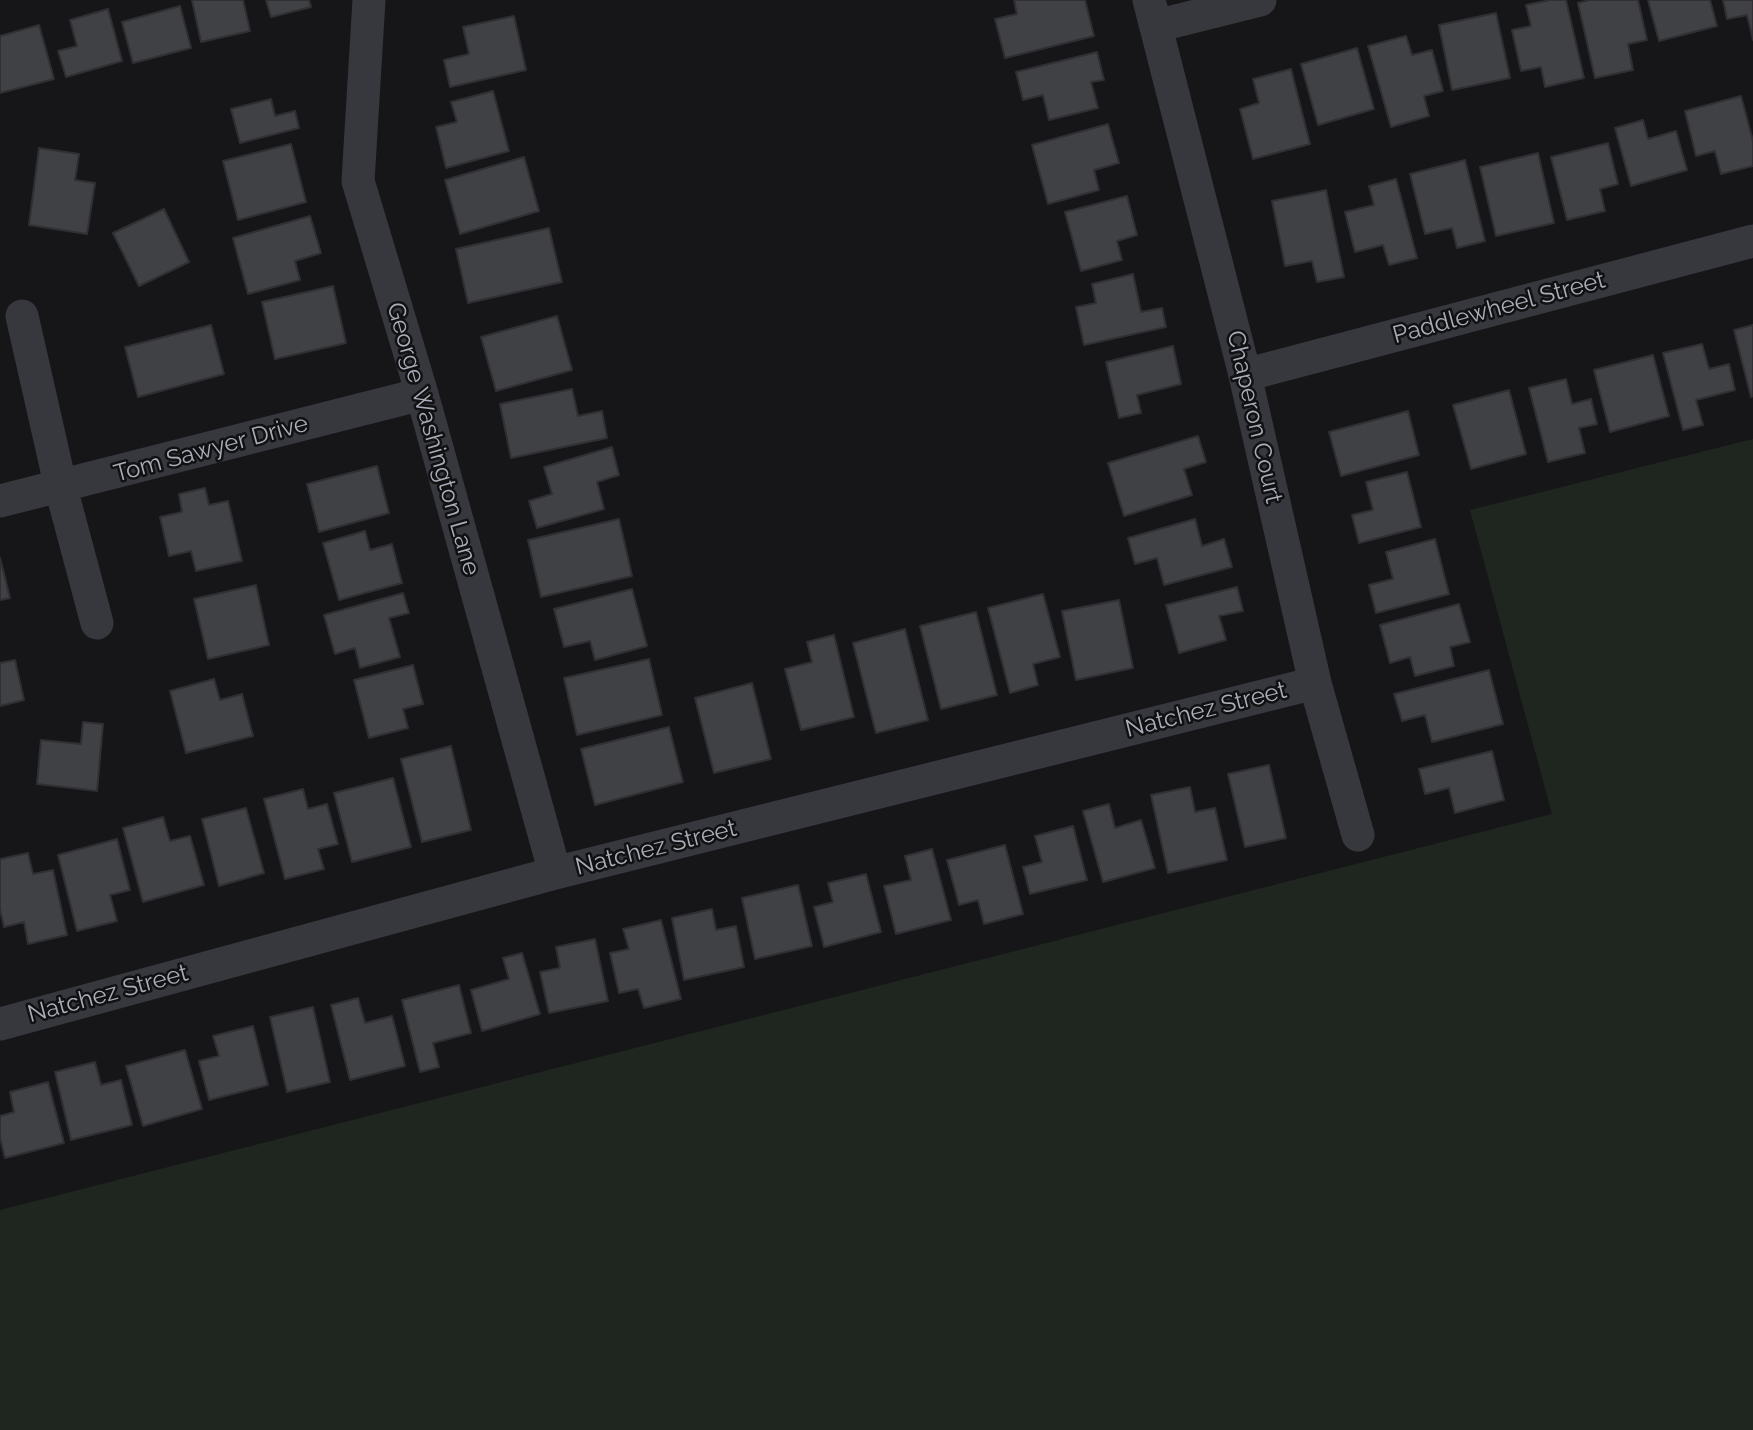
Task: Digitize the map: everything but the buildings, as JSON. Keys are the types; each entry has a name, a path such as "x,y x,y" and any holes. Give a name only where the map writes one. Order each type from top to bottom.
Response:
{"street":[{"name":"George Washington Lane","path":"369,0 358,181 422,394 555,873"},
{"path":"1152,13 1260,0"},
{"name":"Chaperon Court","path":"1152,13 1245,375 1315,683 1358,835"},
{"name":"Paddlewheel Street","path":"1245,375 1753,241"},
{"path":"22,316 61,488 97,623"},
{"name":"Tom Sawyer Drive","path":"0,501 61,488 422,394"},
{"name":"Natchez Street","path":"0,1024 555,873 1315,683"}],"shaded area":[{"path":"1753,439 1753,1430 0,1430 0,1210 1552,814 1470,510"}]}
